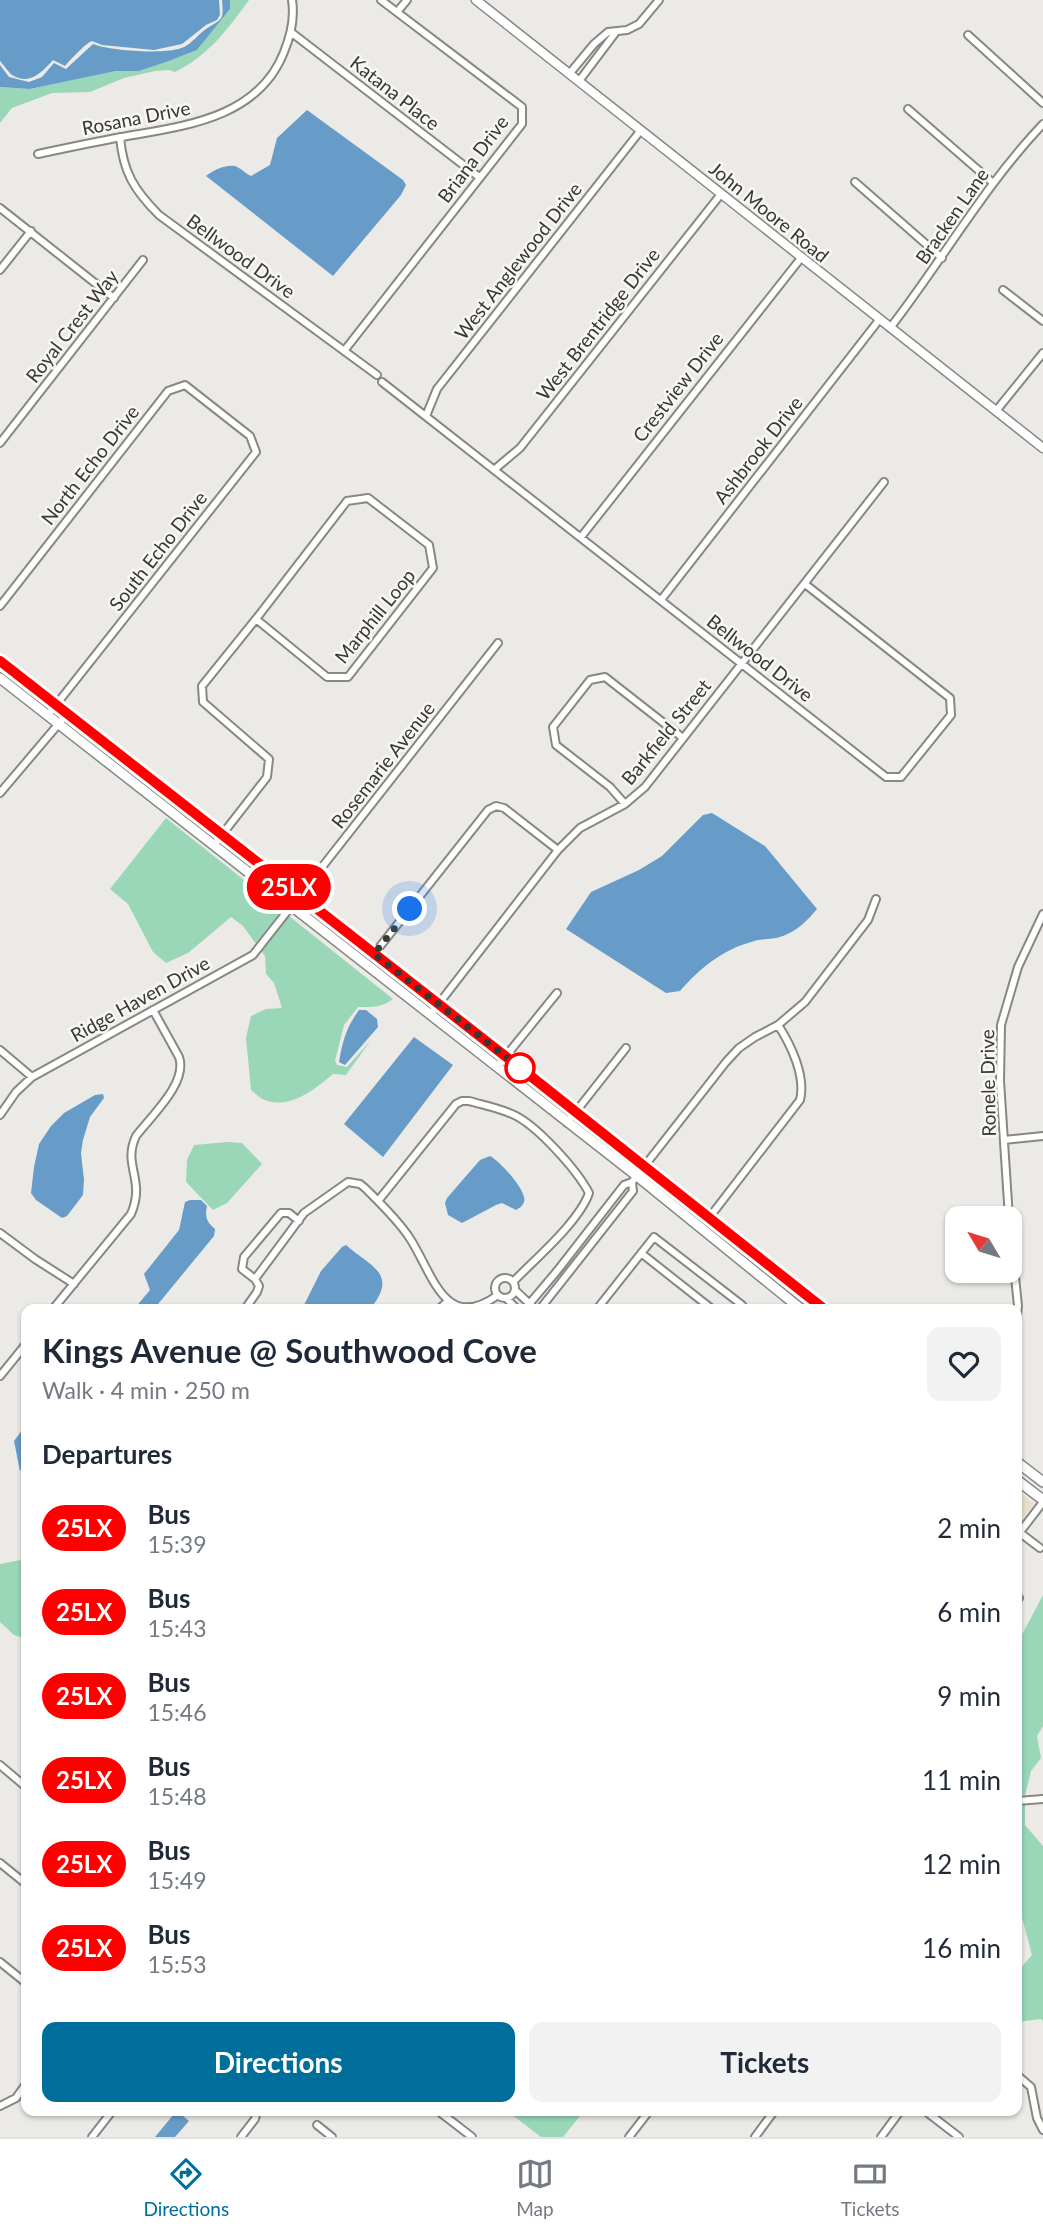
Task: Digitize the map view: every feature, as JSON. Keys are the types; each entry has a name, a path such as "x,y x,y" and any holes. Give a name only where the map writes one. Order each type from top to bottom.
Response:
{"main road":[{"path":"0,661 818,1304"},
{"path":"0,678 795,1304"},
{"path":"132,780 140,771"},
{"path":"1022,1466 1043,1482"},
{"path":"1022,1484 1043,1501"}],"street":[{"name":"Rosana Drive","path":"38,154 189,125 225,112 245,101 266,83 282,59 292,33 292,0"},
{"name":"Briana Drive","path":"344,351 522,124 522,107 381,0"},
{"path":"397,12 407,0"},
{"name":"John Moore Road","path":"476,0 1043,448"},
{"path":"570,74 594,44 608,32 627,30 639,24 659,0"},
{"path":"579,80 616,32"},
{"name":"Katana Place","path":"292,33 479,177"},
{"path":"968,35 1043,103"},
{"path":"908,109 992,182"},
{"name":"Bracken Lane","path":"890,328 942,258 992,182 1043,124"},
{"name":"West Anglewood Drive","path":"426,416 437,389 641,130"},
{"name":"Bellwood Drive","path":"120,137 122,159 134,186 159,215 377,375"},
{"path":"855,182 942,258"},
{"name":"West Brentridge Drive","path":"495,469 520,448 720,194"},
{"path":"0,208 114,298"},
{"path":"0,270 31,231"},
{"name":"Crestview Drive","path":"580,537 801,258"},
{"name":"Royal Crest Way","path":"0,443 143,260"},
{"path":"1003,290 1043,321"},
{"name":"Ashbrook Drive","path":"661,600 879,320"},
{"path":"996,411 1043,354"},
{"name":"Bellwood Drive","path":"382,382 886,777 901,777 951,715 950,698 804,584"},
{"name":"North Echo Drive","path":"0,606 168,391 185,385 218,410"},
{"name":"South Echo Drive","path":"48,715 256,452 250,436 218,410"},
{"name":"Barkfield Street","path":"430,1015 558,849 580,828 625,804 645,787 884,482"},
{"name":"Marphill Loop","path":"214,845 267,777 269,759 203,702 202,686 348,501 368,498 429,545 433,568 348,677 327,677 256,619"},
{"name":"Rosemarie Avenue","path":"292,906 498,643"},
{"path":"625,804 611,787 556,745 553,727 590,680 606,677 683,738"},
{"path":"0,793 67,714"},
{"path":"374,954 488,810 496,806 503,808 558,849"},
{"path":"535,1304 624,1185 635,1179 726,1062 755,1037 778,1025 805,1002 869,920 876,900"},
{"name":"Ridge Haven Drive","path":"0,1115 16,1092 32,1077 253,955 292,906"},
{"name":"Ronele Drive","path":"1008,1206 1000,1081 1001,1025 1018,967 1043,914"},
{"path":"497,1067 557,993"},
{"path":"57,1304 131,1214 137,1197 131,1161 135,1136 180,1078 182,1064 153,1010"},
{"path":"709,1218 800,1100 801,1081 791,1045 778,1025"},
{"path":"567,1123 626,1048"},
{"path":"0,1050 32,1077"},
{"path":"378,1201 456,1104 469,1101 514,1114 544,1137 583,1182 589,1193 576,1216 514,1286 513,1295 506,1298"},
{"path":"1004,1140 1043,1136"},
{"path":"535,1304 633,1191 635,1179"},
{"path":"255,1279 304,1213 348,1182 360,1184 378,1201 408,1236 448,1301 455,1304"},
{"path":"249,1304 259,1286 255,1279 242,1269 244,1257 281,1213 289,1213 299,1221"},
{"path":"0,1233 74,1284"},
{"path":"601,1304 654,1237 742,1304"},
{"path":"641,1253 706,1304"},
{"path":"498,1295 495,1286 499,1280 508,1279 529,1304"},
{"path":"1016,1283 1018,1304"},
{"path":"485,1304 498,1295"},
{"path":"498,1295 512,1304"},
{"path":"445,1304 448,1301"},
{"path":"0,1377 21,1350"},
{"path":"1022,1529 1043,1501"},
{"path":"1022,1537 1040,1548"},
{"path":"0,1765 21,1783"},
{"path":"1022,1801 1043,1800"},
{"path":"0,1863 21,1880"},
{"path":"0,1962 21,1979"},
{"path":"1022,2079 1031,2087 1037,2118 1043,2130"},
{"path":"0,2106 16,2098 21,2091"},
{"path":"92,2137 108,2116"},
{"path":"241,2137 256,2116"},
{"path":"445,2116 471,2137"},
{"path":"629,2137 645,2116"},
{"path":"754,2137 770,2116"},
{"path":"881,2137 897,2116"},
{"path":"933,2116 959,2137"},
{"path":"317,2125 332,2137"}],"shaded area":[{"path":"1022,1494 1034,1504 1022,1519"}],"green space":[{"path":"230,0 249,0 225,31 187,66 175,72 155,71 124,78 90,92 52,93 12,108 0,123 0,87 30,89 116,71 139,71 169,61 197,50 230,9"},
{"path":"166,818 283,911 256,944 243,926 231,917 188,953 166,963 153,952 128,904 110,889"},
{"path":"289,916 393,999 372,1007 358,1007 344,1025 335,1061 337,1065 347,1067 371,1040 346,1075 333,1074 302,1096 274,1102 261,1098 251,1090 246,1038 251,1016 266,1009 282,1008 274,983 266,974 265,956 261,951"},
{"path":"242,1143 262,1164 227,1203 213,1210 186,1182 187,1160 194,1145"},
{"path":"21,1560 21,1637 14,1635 0,1622 0,1564"},
{"path":"1043,1595 1043,1726 1037,1736 1041,1758 1031,1771 1025,1796 1022,1796 1022,1635"},
{"path":"1022,1804 1025,1804 1025,1825 1043,1846 1043,2021 1022,2021 1022,1966 1032,1955 1022,1918"},
{"path":"514,2116 580,2116 563,2137 541,2137"}],"water":[{"path":"0,0 219,0 220,15 217,20 182,44 154,50 102,45 92,41 65,66 53,60 35,76 24,79 12,75 0,61"},
{"path":"222,0 230,0 230,9 197,50 169,61 139,71 116,71 30,89 0,87 0,65 9,77 29,82 42,77 54,63 66,69 93,44 139,51 165,51 184,47 221,19"},
{"path":"307,110 403,180 406,185 401,195 333,276 206,176 219,168 231,166 251,176 270,165 277,138"},
{"path":"712,813 765,846 817,909 802,925 783,936 755,941 730,950 703,968 680,991 666,993 566,929 591,892 662,856 703,815"},
{"path":"359,1010 366,1010 377,1019 378,1027 345,1065 339,1062 342,1047"},
{"path":"414,1037 453,1065 383,1157 344,1124"},
{"path":"103,1094 104,1098 90,1117 83,1140 83,1195 67,1216 62,1218 36,1200 31,1193 39,1144 64,1113 95,1095"},
{"path":"490,1156 518,1184 524,1202 516,1210 502,1203 496,1205 462,1223 448,1215 445,1203 447,1198 480,1160"},
{"path":"201,1200 207,1206 207,1219 215,1229 214,1236 158,1304 138,1304 150,1290 144,1274 179,1230 185,1202"},
{"path":"346,1245 378,1271 382,1278 379,1297 374,1304 304,1304 321,1271"},
{"path":"21,1432 20,1471 14,1441"},
{"path":"172,2116 183,2116 189,2121 175,2137 155,2137"}],"bus line":[{"name":"25LX","path":"0,661 818,1304"}],"route":[{"path":"410,909 374,954 523,1070 520,1068"}]}
